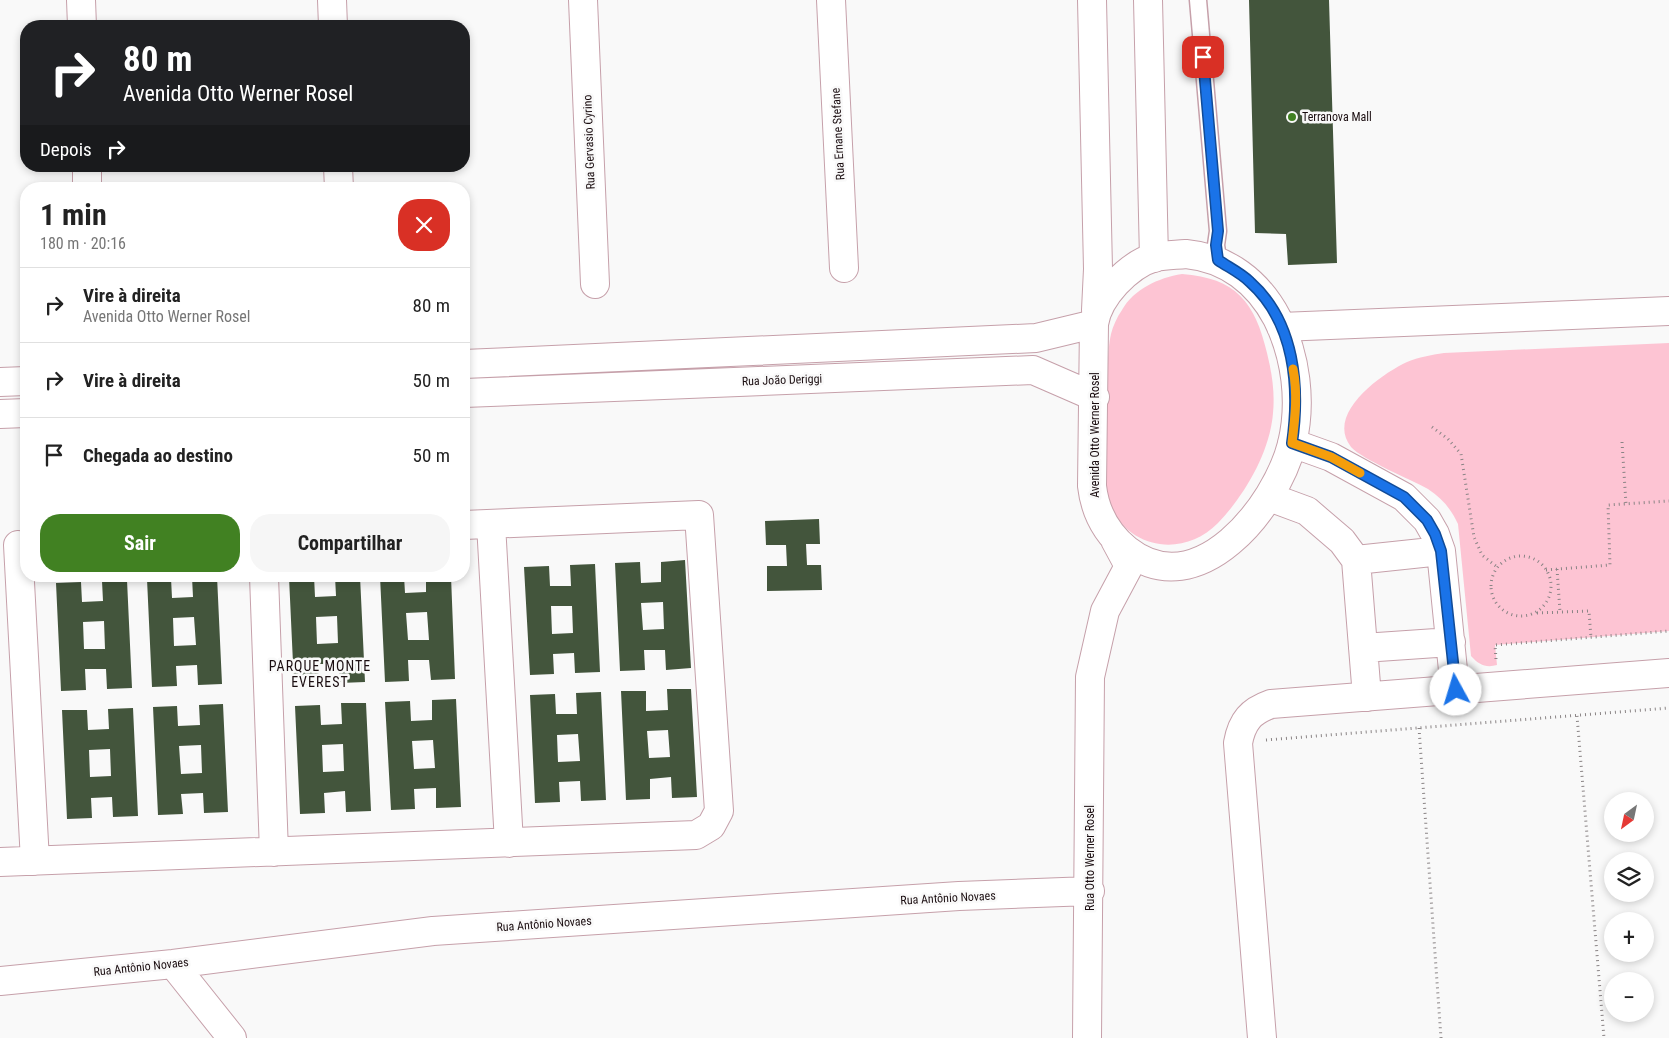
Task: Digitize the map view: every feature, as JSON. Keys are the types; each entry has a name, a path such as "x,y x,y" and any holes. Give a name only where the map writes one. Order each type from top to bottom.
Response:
{"street":[{"path":"81,0 82,20"},
{"path":"332,0 333,20"},
{"name":"Rua Gervasio Cyrino","path":"583,0 595,284"},
{"name":"Rua Ernane Stefane","path":"831,0 844,268"},
{"name":"Avenida Otto Werner Rosel","path":"1092,0 1098,259 1095,317 1092,486 1094,503 1100,519 1110,533 1136,557 1152,564 1180,566 1207,558 1235,537 1268,497 1282,471 1292,443 1296,414 1296,384 1291,355 1281,327 1273,310 1256,288 1218,260 1186,254 1154,258 1125,275 1095,317"},
{"path":"1148,0 1154,258"},
{"path":"1281,327 1669,311"},
{"path":"470,364 1036,338 1095,317"},
{"name":"Rua João Deriggi","path":"470,393 1033,370 1095,397"},
{"path":"0,382 20,381"},
{"path":"0,414 20,413"},
{"path":"1292,443 1331,457 1404,497 1427,520 1435,534 1441,551 1456,690"},
{"path":"1268,497 1307,511 1342,541 1356,560 1367,697"},
{"path":"0,862 696,835 711,826 719,811 698,515 470,525"},
{"path":"491,524 509,842"},
{"name":"Rua Otto Werner Rosel","path":"1087,1038 1090,891 1090,677 1105,611 1129,566 1110,533"},
{"path":"15,545 36,861"},
{"path":"1356,560 1441,551"},
{"name":"Rua Otto Werner Rosel","path":"1090,677 1120,603 1152,564"},
{"path":"264,582 274,852"},
{"path":"1363,648 1451,642"},
{"path":"1262,1038 1238,742 1240,729 1247,717 1258,709 1271,704 1669,673"},
{"name":"Rua Antônio Novaes","path":"0,980 173,964 433,931 959,896 1090,891"},
{"path":"173,964 232,1038"}],"lane":[{"path":"1198,0 1218,231 1216,245 1218,260"}],"path":[{"path":"1432,428 1448,439 1461,454 1474,537 1482,555 1497,567"},
{"path":"1622,442 1626,504"},
{"path":"1546,570 1610,565 1608,505 1669,501"},
{"path":"1535,613 1545,605 1550,594 1551,582 1546,570 1539,562 1528,557 1517,556 1506,560 1497,567 1492,577 1491,589 1494,600 1502,610 1512,615 1524,616 1535,613 1589,611 1591,638"},
{"path":"1557,569 1560,612"},
{"path":"1497,665 1495,645 1669,632"},
{"path":"1238,742 1669,708"},
{"path":"1577,716 1604,1038"},
{"path":"1419,728 1441,1038"}],"shaded area":[{"path":"1182,274 1201,276 1229,287 1249,307 1262,335 1269,360 1274,406 1271,428 1261,458 1246,486 1228,512 1204,534 1189,541 1174,544 1158,544 1143,539 1129,531 1118,519 1109,503 1104,488 1102,458 1109,348 1115,322 1133,296 1140,290 1164,278"},
{"path":"1669,343 1669,631 1495,645 1497,665 1486,666 1480,664 1471,656 1458,524 1442,500 1433,492 1376,463 1351,447 1345,434 1345,421 1350,409 1371,385 1384,376 1407,362 1430,355"}],"building":[{"name":"Terranova Mall","path":"1249,0 1329,0 1337,263 1288,265 1286,234 1255,233"},
{"path":"819,519 820,544 806,544 807,565 821,565 822,590 767,591 767,566 787,566 786,545 766,545 765,521"},
{"path":"685,560 691,668 666,670 665,650 644,650 645,670 620,671 615,563 640,562 641,583 661,582 661,562","holes":["663,602 664,629 643,630 641,603"]},
{"path":"595,564 600,672 575,673 574,653 553,654 554,674 530,675 524,567 549,566 550,586 571,586 570,565","holes":["551,606 572,606 573,633 552,634"]},
{"path":"81,582 82,602 103,601 102,582 127,582 132,688 107,689 106,669 85,669 86,690 61,691 56,583","holes":["104,621 105,649 84,649 83,622"]},
{"path":"147,582 171,582 172,598 193,597 192,582 217,582 222,684 198,685 197,665 176,666 177,686 152,687","holes":["194,617 196,645 174,646 173,618"]},
{"path":"289,582 314,582 315,597 336,596 335,582 360,582 365,682 340,683 339,664 318,664 319,685 294,685","holes":["337,616 338,643 317,644 316,617"]},
{"path":"380,582 404,582 405,593 426,592 426,582 451,582 455,679 431,680 429,660 408,660 409,681 385,682","holes":["427,612 429,640 408,640 406,613"]},
{"path":"667,689 691,689 697,797 672,798 671,777 650,779 650,799 626,800 621,691 646,691 646,711 668,710","holes":["668,730 670,757 649,758 647,731"]},
{"path":"601,692 606,800 581,801 580,781 559,782 560,802 535,803 530,695 555,694 556,714 577,714 576,693","holes":["578,734 580,761 558,762 557,735"]},
{"path":"456,699 461,807 436,808 436,788 414,789 415,809 391,810 385,702 410,701 411,721 432,720 432,700","holes":["433,740 435,768 414,769 412,741"]},
{"path":"341,703 366,703 371,811 346,812 345,791 324,793 325,813 300,814 295,706 320,705 321,725 342,724","holes":["343,744 344,771 323,772 322,745"]},
{"path":"223,704 228,812 204,813 203,793 181,794 183,814 158,815 153,707 177,706 178,726 200,725 199,705","holes":["201,745 202,773 181,774 179,746"]},
{"path":"133,708 138,816 113,817 112,797 91,798 92,818 67,819 62,710 87,710 88,730 109,729 108,709","holes":["110,749 111,776 90,777 89,750"]}],"slow traffic":[{"path":"1293,369 1296,384 1296,414 1292,443 1331,457 1360,473"}],"place":[{"name":"Terranova Mall","path":"1292,117"}],"district":[{"name":"PARQUE MONTE EVEREST","path":"320,674"}],"route":[{"path":"1203,57 1218,231 1216,245 1218,260 1249,281 1273,310 1281,327 1291,355 1296,384 1296,414 1292,443 1331,457 1404,497 1427,520 1435,534 1441,551 1456,690"}]}
